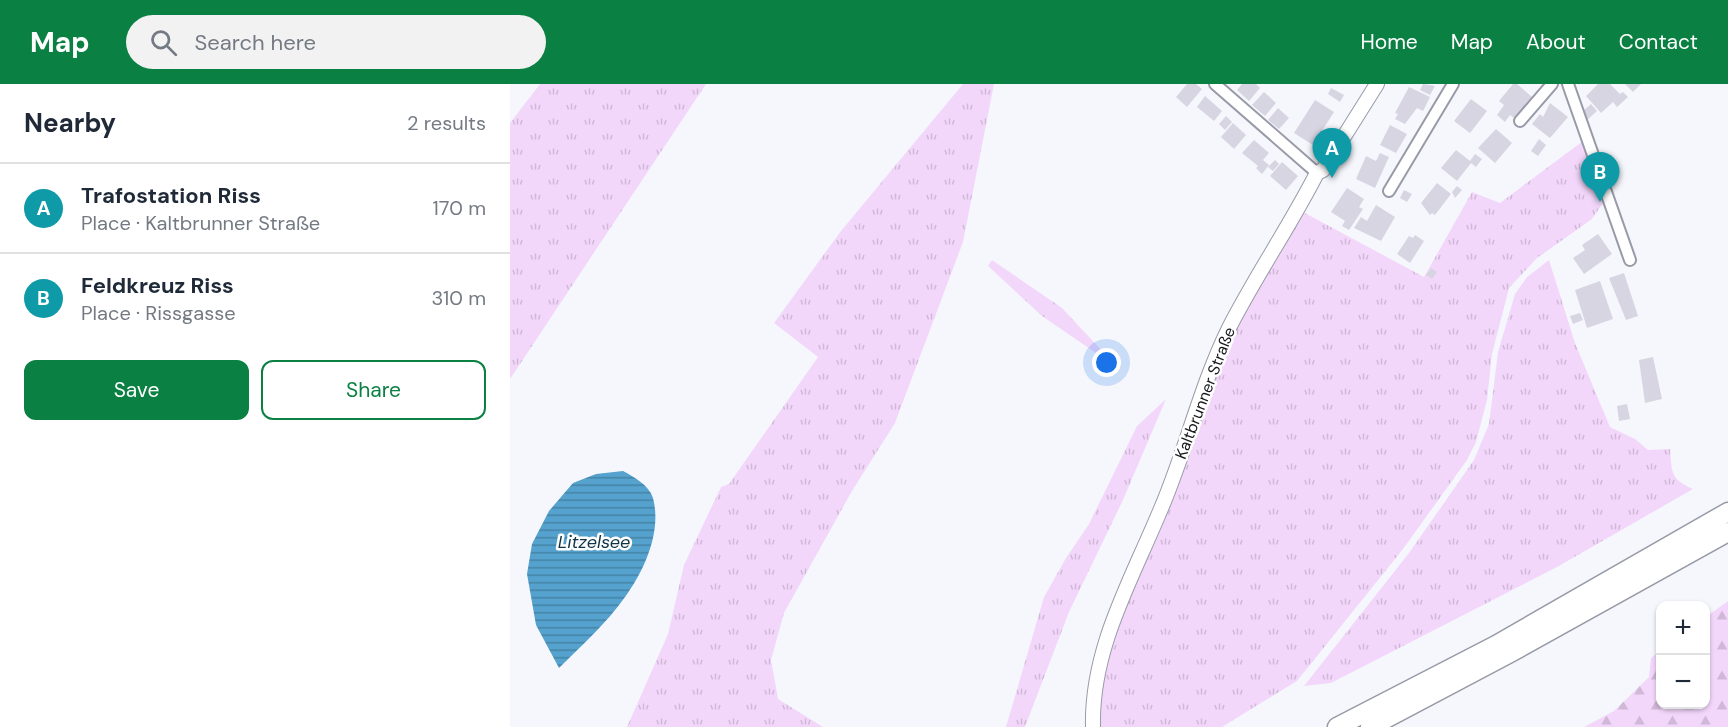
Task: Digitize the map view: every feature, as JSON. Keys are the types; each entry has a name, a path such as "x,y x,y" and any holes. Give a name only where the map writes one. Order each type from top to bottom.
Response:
{"highway":[{"path":"1337,727 1496,645 1728,512"},
{"path":"1370,727 1510,653 1728,532"}],"street":[{"path":"1215,84 1317,173"},
{"name":"Kaltbrunner Straße","path":"1093,727 1092,705 1114,614 1160,511 1210,371 1229,328 1317,173 1323,170 1377,84"},
{"path":"1389,191 1453,84"},
{"path":"1520,121 1552,84"},
{"path":"1568,84 1630,260"}],"green space":[{"path":"540,84 706,84 510,379 510,123"},
{"path":"963,84 994,84 963,242 895,423 852,491 784,613 771,660 778,699 823,727 627,727 668,634 684,565 721,487 729,484 818,357 774,323 841,231"},
{"path":"1583,141 1604,193 1603,203 1592,219 1537,258 1509,288 1492,354 1487,400 1476,442 1467,460 1403,549 1297,681 1222,727 1099,727 1106,669 1132,590 1167,511 1235,331 1258,286 1303,212 1424,277 1472,192 1500,203"},
{"path":"992,260 1062,308 1103,352 1098,355 1042,316 988,266"},
{"path":"1549,260 1575,343 1610,427 1635,439 1648,450 1670,449 1671,464 1676,478 1693,489 1557,567 1331,683 1304,686 1409,553 1474,460 1489,424 1498,352 1515,294 1527,277"},
{"path":"1166,399 1123,500 1069,612 1025,727 1006,727 1044,597 1089,524 1137,426"},
{"path":"1728,601 1728,727 1584,727 1614,711 1649,677 1651,658 1656,654 1656,709 1710,709 1710,614"}],"water":[{"name":"Litzelsee","path":"623,471 645,485 653,498 655,524 645,563 618,607 559,668 536,625 527,574 532,544 549,511 573,483 596,474"}],"building":[{"path":"1187,84 1196,84 1202,89 1187,107 1176,97"},
{"path":"1242,84 1256,84 1260,88 1249,101 1237,90"},
{"path":"1423,84 1435,86 1430,95 1420,90"},
{"path":"1513,84 1517,84 1532,97 1514,118 1510,115 1505,122 1497,115 1504,105 1499,101"},
{"path":"1598,84 1610,84 1620,94 1623,92 1628,97 1617,107 1613,102 1601,113 1586,96"},
{"path":"1625,84 1641,84 1633,92"},
{"path":"1409,87 1430,97 1423,111 1417,108 1405,124 1395,119 1398,114 1395,113"},
{"path":"1331,88 1344,95 1340,102 1328,94"},
{"path":"1264,92 1276,103 1265,116 1252,105"},
{"path":"1205,96 1222,111 1214,121 1197,107"},
{"path":"1471,99 1487,111 1470,133 1454,121"},
{"path":"1315,100 1334,112 1313,145 1294,133"},
{"path":"1550,103 1568,117 1550,138 1532,124 1540,114 1543,117"},
{"path":"1591,104 1597,111 1587,120 1584,110"},
{"path":"1278,108 1289,118 1279,129 1268,120"},
{"path":"1226,116 1232,122 1225,130 1219,124"},
{"path":"1233,123 1246,135 1234,149 1221,137"},
{"path":"1390,125 1407,134 1396,153 1380,145"},
{"path":"1496,129 1512,143 1495,163 1478,148"},
{"path":"1539,139 1546,145 1538,156 1531,151"},
{"path":"1254,140 1269,153 1263,160 1269,165 1262,174 1256,168 1258,166 1242,153"},
{"path":"1456,150 1470,161 1475,154 1482,159 1476,167 1471,163 1457,181 1441,168"},
{"path":"1380,153 1389,157 1375,188 1356,179 1366,156 1376,161"},
{"path":"1275,160 1279,164 1273,171 1268,167"},
{"path":"1282,162 1298,176 1286,190 1270,176"},
{"path":"1437,183 1451,194 1435,215 1432,213 1430,215 1421,203"},
{"path":"1457,186 1462,190 1455,198 1452,192"},
{"path":"1347,188 1364,199 1359,207 1363,209 1349,230 1342,226 1345,221 1331,212"},
{"path":"1404,190 1412,194 1407,202 1400,198"},
{"path":"1376,205 1395,217 1381,241 1354,228 1361,217 1367,221"},
{"path":"1598,234 1612,254 1584,274 1573,258 1585,250 1582,245"},
{"path":"1415,235 1424,241 1410,263 1397,254 1409,236 1413,238"},
{"path":"1431,268 1437,272 1432,279 1426,275"},
{"path":"1624,273 1638,316 1626,320 1609,278"},
{"path":"1600,281 1613,319 1587,328 1575,290"},
{"path":"1580,313 1583,320 1573,324 1570,316"},
{"path":"1653,357 1662,399 1645,403 1639,360"},
{"path":"1627,404 1630,419 1619,421 1617,406"}],"place":[{"name":"Trafostation Riss","path":"1332,178"},
{"name":"Feldkreuz Riss","path":"1600,202"}]}
